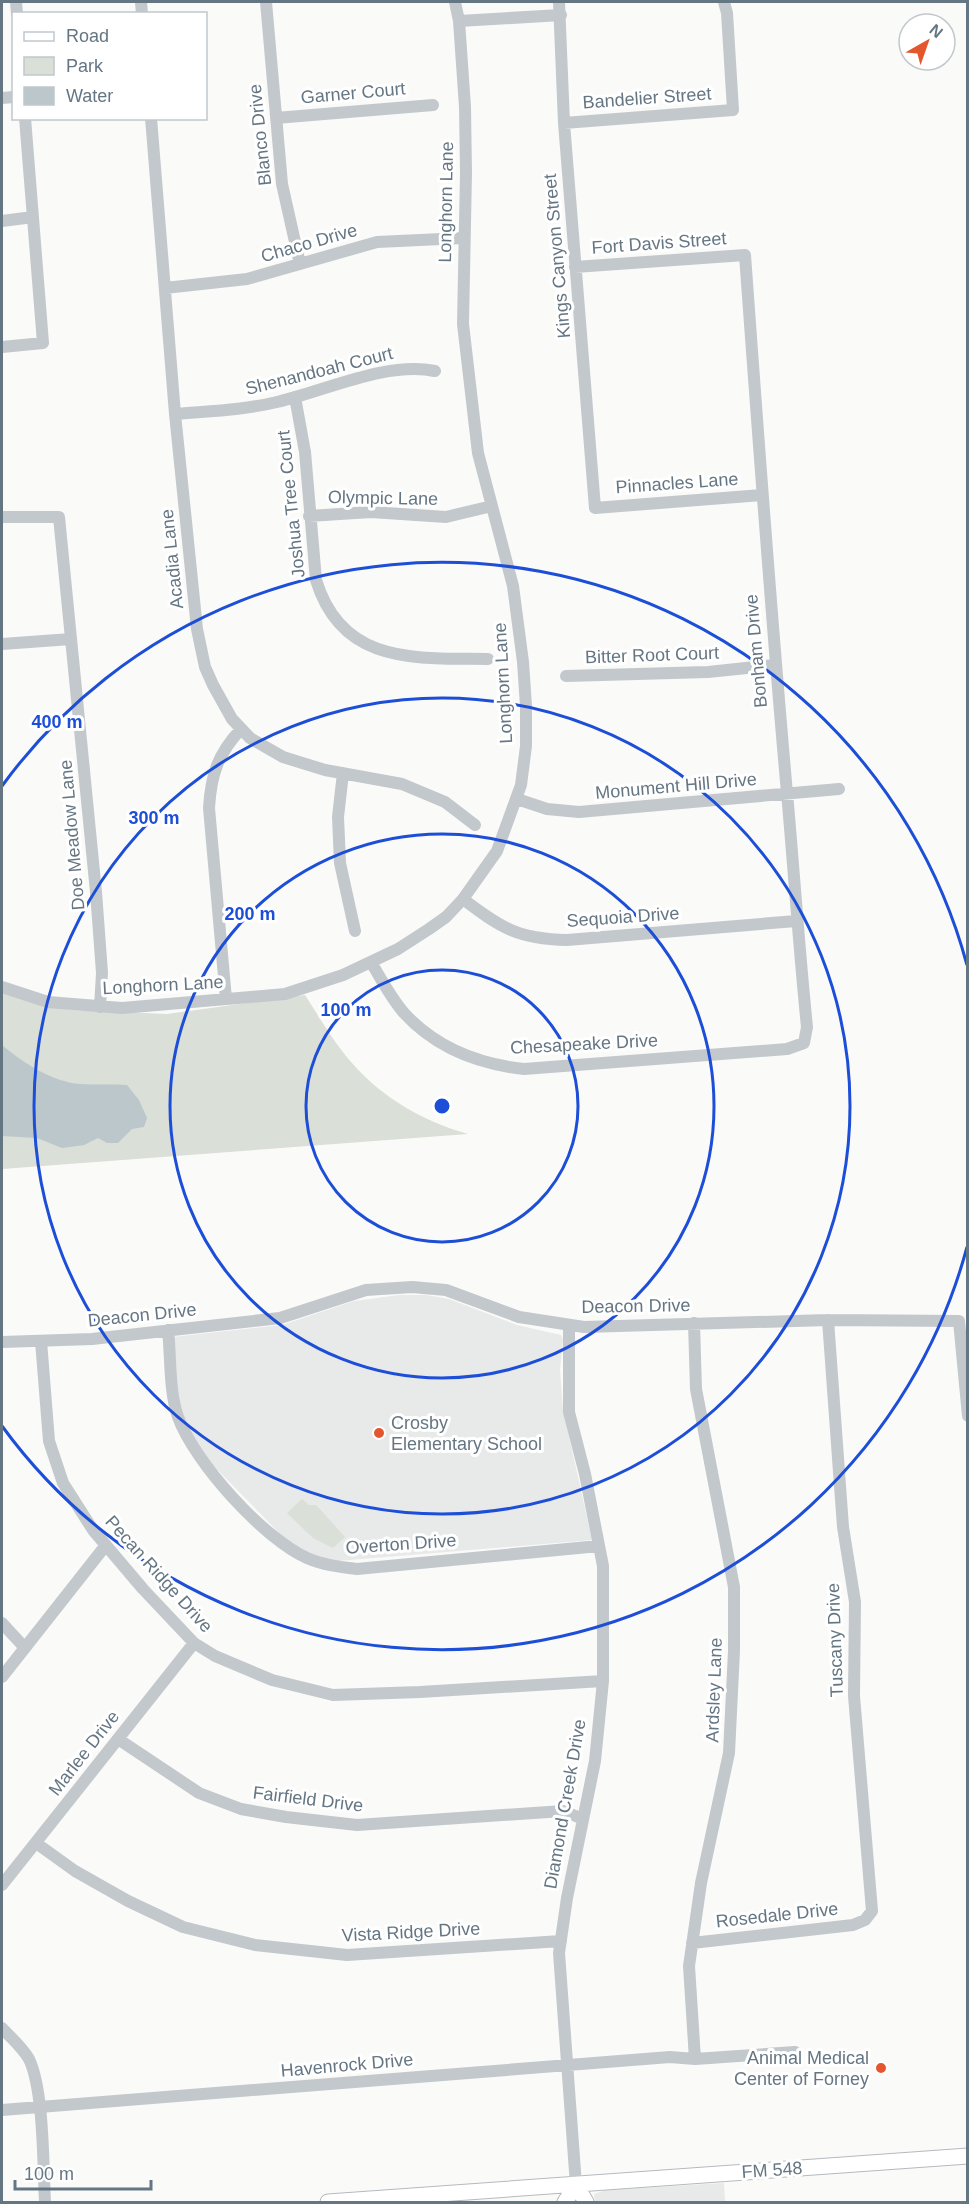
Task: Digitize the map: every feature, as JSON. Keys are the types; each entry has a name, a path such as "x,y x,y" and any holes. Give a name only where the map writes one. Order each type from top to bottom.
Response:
{"main road":[{"name":"FM 548","path":"328,2202 968,2156"},
{"path":"565,2202 576,2185 586,2202"}],"street":[{"name":"Blanco Drive","path":"266,2 284,197 300,264"},
{"name":"Longhorn Lane","path":"2,987 48,1002 100,1007 146,1007 285,994 343,975 398,949 429,930 446,917 463,899 497,851 517,799 526,746 523,662 513,586 478,453 463,324 465,118 459,21 455,2"},
{"name":"Kings Canyon Street","path":"559,2 564,123 595,508"},
{"name":"Bandelier Street","path":"564,123 733,110 727,13 724,2"},
{"path":"459,21 561,15"},
{"name":"Garner Court","path":"276,118 433,105"},
{"path":"2,347 43,343 25,120"},
{"name":"Acadia Lane","path":"151,120 176,414 200,648 213,686 232,719 250,738 283,758 302,765 402,784 425,792 445,802 475,825"},
{"path":"2,221 33,217"},
{"name":"Chaco Drive","path":"165,288 247,279 377,242 463,238"},
{"name":"Fort Davis Street","path":"575,267 745,255"},
{"name":"Bonham Drive","path":"745,255 775,665 807,1027 804,1043"},
{"name":"Shenandoah Court","path":"176,414 242,409 295,397 391,370 421,368 435,371"},
{"name":"Joshua Tree Court","path":"295,397 305,452 313,561 322,598 335,618 352,636 375,649 396,655 416,658 488,659"},
{"name":"Pinnacles Lane","path":"595,508 762,495"},
{"name":"Olympic Lane","path":"309,516 371,512 446,517 492,506"},
{"name":"Doe Meadow Lane","path":"2,517 59,517 102,973 100,1007"},
{"path":"2,644 71,639"},
{"name":"Bitter Root Court","path":"566,676 708,672 775,665"},
{"path":"226,999 209,808 215,767 220,756 242,729"},
{"path":"343,773 339,817 340,863 355,931"},
{"name":"Monument Hill Drive","path":"517,799 547,809 579,812 839,789"},
{"name":"Sequoia Drive","path":"463,899 507,930 545,940 796,921"},
{"name":"Chesapeake Drive","path":"371,962 404,1013 425,1032 446,1047 469,1058 496,1066 524,1069 787,1049 804,1043"},
{"name":"Deacon Drive","path":"2,1342 92,1339 280,1317 366,1290 412,1287 446,1290 519,1317 584,1328 828,1320 959,1322 968,1416"},
{"name":"Tuscany Drive","path":"828,1320 843,1527 855,1602 854,1696 872,1911 865,1920"},
{"name":"Ardsley Lane","path":"694,1323 696,1389 734,1587 734,1652 729,1753 701,1883 689,1966 695,2059"},
{"name":"Diamond Creek Drive","path":"569,1325 569,1412 585,1474 603,1566 603,1682 595,1761 559,1953 576,2185"},
{"name":"Overton Drive","path":"168,1330 177,1414 197,1454 248,1512 281,1542 307,1558 329,1565 357,1569 599,1546"},
{"name":"Pecan Ridge Drive","path":"41,1341 49,1441 63,1483 93,1530 143,1589 194,1643 216,1656 272,1680 333,1695 603,1682"},
{"path":"2,1677 106,1545"},
{"path":"2,1623 25,1648"},
{"name":"Marlee Drive","path":"2,1885 194,1643"},
{"name":"Fairfield Drive","path":"118,1739 199,1793 241,1809 286,1817 357,1825 563,1811 583,1819"},
{"name":"Vista Ridge Drive","path":"36,1843 75,1871 183,1928 255,1945 347,1955 561,1941"},
{"name":"Rosedale Drive","path":"692,1943 853,1925 865,1920"},
{"path":"2,2028 28,2058 33,2069 39,2108 45,2202"},
{"name":"Havenrock Drive","path":"2,2110 670,2057 695,2059 795,2052"}],"shaded area":[{"name":"Crosby Elementary School","path":"399,1295 426,1295 449,1299 517,1325 561,1335 563,1340 560,1370 563,1409 592,1540 338,1561 326,1559 284,1538 208,1460 193,1440 180,1406 172,1337 282,1325 354,1301"},
{"path":"724,2183 725,2202 595,2202 594,2194 606,2190"}],"green space":[{"path":"2,992 71,1010 167,1014 305,995 345,1055 364,1076 405,1107 436,1123 468,1134 2,1169"},
{"path":"302,1499 309,1505 316,1505 345,1537 333,1548 313,1538 287,1513"}],"water":[{"path":"2,1045 28,1064 59,1079 80,1084 127,1085 139,1100 147,1118 144,1127 132,1129 118,1143 107,1143 98,1138 84,1145 62,1148 37,1138 2,1136"}],"place":[{"name":"Crosby Elementary School","path":"379,1433"},
{"name":"Animal Medical Center of Forney","path":"881,2068"}]}
